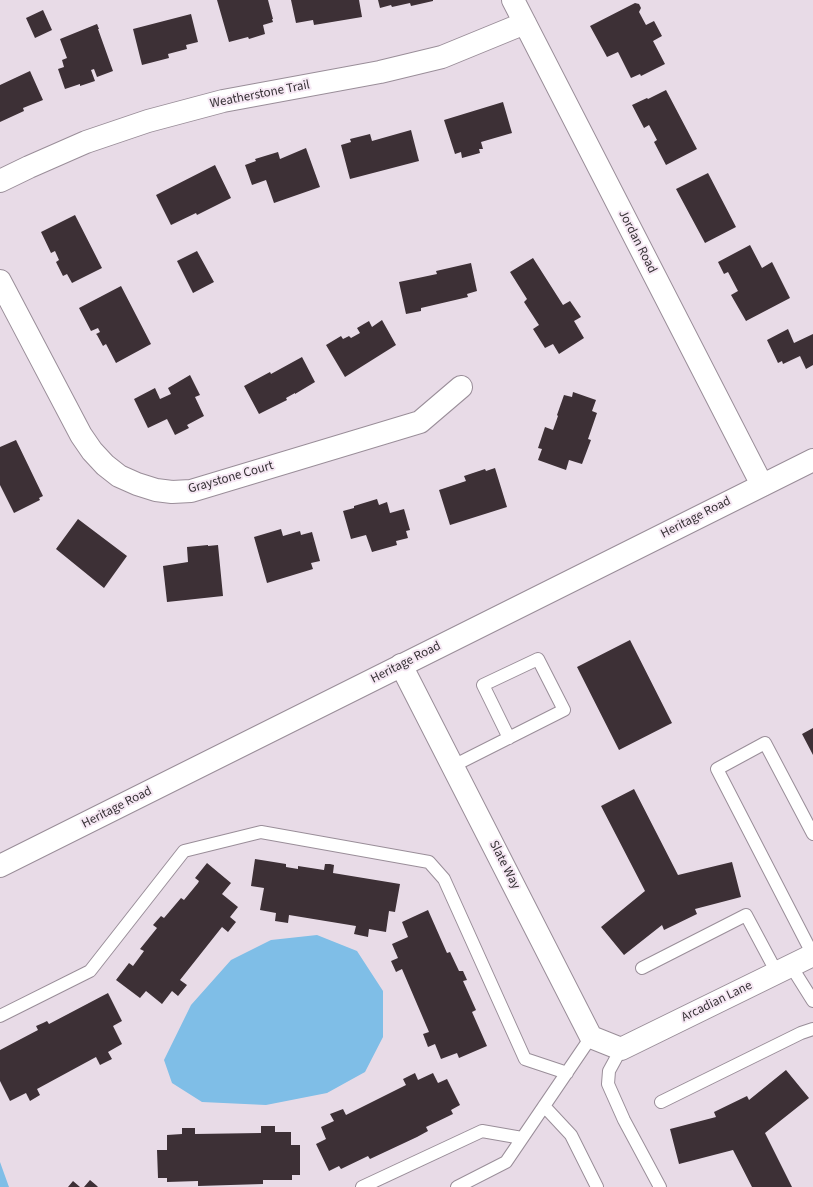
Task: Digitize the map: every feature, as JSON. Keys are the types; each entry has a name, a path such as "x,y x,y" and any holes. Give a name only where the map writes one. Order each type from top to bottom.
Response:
{"street":[{"name":"Jordan Road","path":"513,0 762,485"},
{"name":"Weatherstone Trail","path":"0,181 86,142 148,121 223,101 380,72 442,57 525,23"},
{"name":"Graystone Court","path":"0,281 81,435 92,452 119,476 156,490 172,492 191,491 420,422 461,387"},
{"name":"Heritage Road","path":"0,866 813,460"},
{"name":"Slate Way","path":"402,665 591,1037"},
{"name":"Arcadian Lane","path":"621,1049 813,955"},
{"path":"591,1037 621,1049"}],"lane":[{"path":"453,766 509,738 564,710 538,659 483,685 509,738"},
{"path":"813,834 765,744 717,769 813,955"},
{"path":"0,1016 90,971 184,851 260,832 429,862 444,879 525,1059 567,1073"},
{"path":"642,968 746,915 784,969 813,1001"},
{"path":"661,1102 813,1028"},
{"path":"457,1187 506,1162 591,1037"},
{"path":"621,1049 609,1071 608,1084 624,1120 660,1187"},
{"path":"544,1106 572,1135 597,1187"},
{"path":"362,1187 482,1131 522,1138"}],"water":[{"path":"317,935 357,951 383,991 383,1037 365,1072 327,1093 266,1105 202,1102 172,1083 164,1060 191,1005 231,960 271,940"},
{"path":"0,1162 9,1187 0,1187"}],"building":[{"path":"217,0 268,0 273,22 263,25 265,34 249,39 248,37 229,42"},
{"path":"291,0 359,0 362,17 314,25 313,20 296,23"},
{"path":"378,0 433,1 411,6 410,3 380,8"},
{"path":"635,3 639,4 641,8 639,12 646,25 654,21 662,36 653,41 665,64 641,76 640,74 631,78 618,52 607,57 590,26"},
{"path":"43,10 52,30 35,38 26,18"},
{"path":"191,14 198,42 186,45 187,49 168,54 169,58 142,65 133,29"},
{"path":"97,24 113,71 97,77 94,69 91,70 95,81 65,89 58,69 64,67 62,60 67,58 60,39"},
{"path":"30,71 43,100 23,108 24,111 0,122 0,85"},
{"path":"666,90 697,149 666,165 654,142 657,140 649,125 644,128 632,105"},
{"path":"503,102 512,133 481,142 483,149 479,149 480,153 462,158 461,152 455,154 444,120"},
{"path":"411,130 419,161 350,179 341,145 351,142 350,139 370,134 372,141"},
{"path":"306,148 320,187 274,203 266,180 252,185 245,165 256,161 255,159 278,152 280,159"},
{"path":"215,165 231,198 197,215 196,213 171,225 156,195"},
{"path":"708,173 736,227 705,243 676,189"},
{"path":"75,215 102,268 72,283 67,274 63,276 56,262 59,260 55,251 51,253 41,232"},
{"path":"750,245 762,268 772,262 790,298 746,321 731,295 738,291 728,272 724,274 718,262"},
{"path":"197,251 214,282 193,293 177,261"},
{"path":"533,258 563,305 570,301 581,317 574,321 584,338 559,354 553,344 545,348 533,329 539,325 524,302 527,299 510,272"},
{"path":"471,263 477,291 467,294 468,297 421,308 421,311 406,314 399,282 437,274 436,271"},
{"path":"121,286 151,344 116,363 106,344 103,346 96,334 100,332 98,328 91,331 79,308"},
{"path":"382,320 396,345 345,377 326,345 341,336 343,339 349,336 351,338 360,333 357,328 369,321 372,327"},
{"path":"788,329 794,343 813,334 813,365 806,369 800,356 783,364 782,361 778,363 767,340"},
{"path":"302,357 315,382 286,398 287,400 259,414 244,386 270,372 271,374"},
{"path":"190,375 200,395 195,397 204,416 187,425 189,428 175,435 167,419 148,428 134,399 155,388 160,399 171,394 168,388"},
{"path":"573,392 596,400 592,411 597,413 588,439 591,440 582,464 569,460 566,470 538,460 542,449 538,448 545,427 553,430 564,395 572,397"},
{"path":"16,440 43,496 39,498 40,500 14,513 0,485 0,447"},
{"path":"495,468 507,507 450,525 439,490 466,481 464,476 485,469 486,471"},
{"path":"377,499 379,505 387,502 390,513 404,509 410,530 406,531 408,538 396,541 397,545 372,552 366,535 351,539 343,511"},
{"path":"78,519 127,556 104,588 56,549"},
{"path":"281,529 283,536 300,531 301,535 312,532 320,561 311,563 313,569 267,583 254,537"},
{"path":"218,545 223,596 167,602 163,566 188,562 187,547"},
{"path":"630,640 672,723 619,750 577,667"},
{"path":"813,728 813,755 802,734"},
{"path":"634,789 678,875 732,862 741,897 695,909 697,914 664,930 662,925 624,955 601,927 645,891 601,806"},
{"path":"255,859 286,864 286,867 298,869 298,866 324,870 325,864 330,864 334,865 333,873 400,884 395,912 389,911 386,932 369,929 368,937 354,934 356,926 289,915 288,923 275,921 276,913 260,910 264,888 251,886"},
{"path":"207,863 231,883 222,894 238,907 230,917 236,922 228,932 222,927 180,980 187,985 178,996 172,991 162,1004 146,991 140,998 116,980 129,963 133,966 144,951 140,949 157,928 153,925 161,916 164,918 181,898 184,900 198,883 199,881 195,878"},
{"path":"428,910 447,953 450,952 459,971 463,971 467,980 463,981 476,1010 472,1012 487,1046 459,1058 457,1053 441,1059 435,1044 428,1047 423,1034 429,1032 402,969 396,972 391,961 398,958 392,944 408,937 402,922"},
{"path":"108,993 122,1021 113,1026 122,1044 108,1052 112,1059 100,1065 96,1057 37,1089 40,1095 30,1101 26,1093 10,1101 0,1081 0,1050 38,1030 36,1026 47,1021 49,1024"},
{"path":"786,1070 809,1098 765,1133 792,1187 752,1187 733,1150 679,1164 670,1129 716,1117 714,1112 747,1096 749,1100"},
{"path":"415,1073 418,1080 433,1073 438,1083 447,1079 460,1105 451,1110 453,1114 426,1127 428,1131 417,1137 370,1159 368,1156 341,1169 339,1166 329,1171 316,1144 326,1139 321,1127 334,1121 330,1114 343,1109 346,1115 406,1085 403,1079"},
{"path":"261,1126 275,1126 275,1132 291,1132 291,1145 300,1145 300,1175 292,1175 292,1180 263,1180 263,1184 198,1186 198,1181 167,1182 167,1178 158,1178 157,1150 167,1150 167,1135 182,1134 182,1128 195,1128 195,1134 261,1133"},
{"path":"90,1180 96,1185 98,1187 84,1187"},
{"path":"73,1181 80,1187 68,1187"}]}
